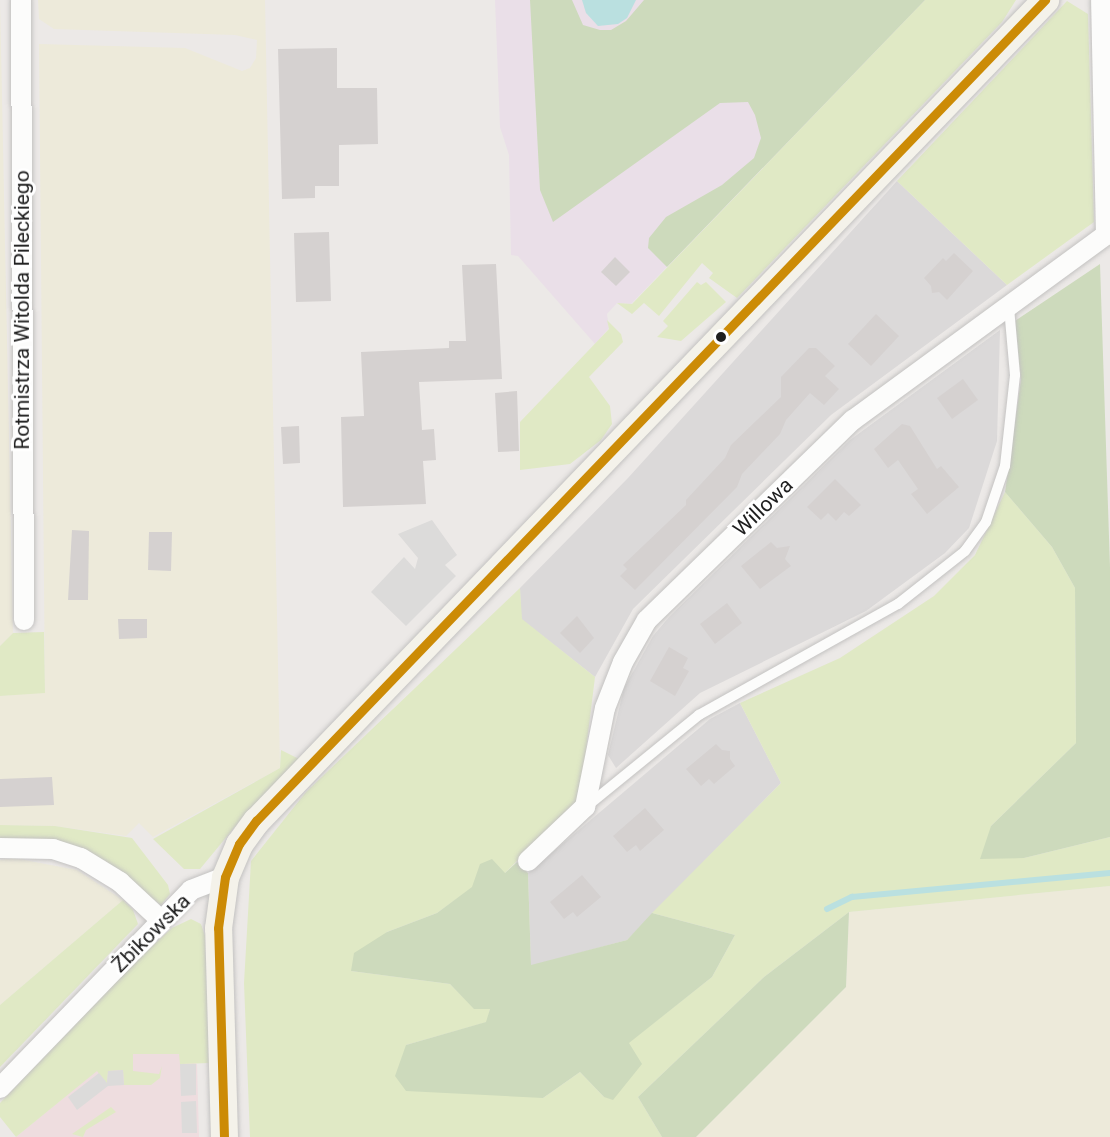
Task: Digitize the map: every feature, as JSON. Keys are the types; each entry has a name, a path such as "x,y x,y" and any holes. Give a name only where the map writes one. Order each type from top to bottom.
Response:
{"main road":[{"path":"224,1137 218,928 225,877 239,844 256,820 1045,0"}],"street":[{"name":"Rotmistrza Witolda Pileckiego","path":"21,0 24,620"},
{"name":"Willowa","path":"585,807 605,708 623,662 647,620 852,420 1009,308 1106,235 1101,0"},
{"path":"528,861 585,807"},
{"path":"0,848 53,849 81,858 120,882 162,921"},
{"name":"Żbikowska","path":"0,1088 191,890 225,877"}],"lane":[{"path":"585,807 699,715 898,604 965,551 986,522 1005,466 1015,375 1009,308"}],"shaded area":[{"path":"0,0 13,633 0,646"},
{"path":"38,0 265,0 280,768 153,837 139,823 126,836 55,826 0,825 0,696 45,692 39,44 185,48 242,71 250,68 256,58 257,40 235,35 54,29 39,19"},
{"path":"495,0 925,0 631,304 617,303 607,314 609,328 595,344 518,256 511,255 509,155 500,127"},
{"path":"897,181 1007,285 831,415 633,609 595,677 521,619 520,588 628,478"},
{"path":"1000,330 997,441 969,528 945,553 866,611 700,693 616,768 608,755 624,688 653,636 670,616 850,440"},
{"path":"432,520 457,555 445,565 456,576 406,626 371,592 404,557 415,569 418,558 398,534"},
{"path":"740,703 781,783 627,940 531,966 528,873 710,719"},
{"path":"14,858 77,870 123,900 0,1005 0,860"},
{"path":"1110,886 1110,1137 696,1137 846,987 849,912"},
{"path":"166,1040 197,1064 199,1137 16,1137 119,1052"},
{"path":"180,1064 196,1064 196,1095 181,1096"},
{"path":"123,1070 124,1085 108,1086 77,1110 68,1097 99,1073 107,1083 108,1071"},
{"path":"196,1101 197,1133 182,1133 181,1102"}],"green space":[{"path":"530,0 572,0 583,25 600,30 611,30 626,21 644,0 925,0 667,267 648,248 649,238 666,217 722,185 754,158 761,138 755,115 748,102 720,103 553,222 540,190"},
{"path":"925,0 1016,0 1002,22 737,298 709,278 713,273 702,263 659,316 644,303 632,314 617,303 632,304"},
{"path":"1067,1 1088,14 1094,222 1007,285 897,181"},
{"path":"1100,264 1110,567 1110,837 1024,858 980,859 991,826 1076,743 1075,588 1052,547 1005,492 1021,380 1015,321"},
{"path":"697,282 701,285 706,282 726,302 681,341 657,337 668,326 663,321"},
{"path":"607,320 621,334 623,342 589,377 610,406 612,424 601,440 570,464 520,470 520,422 609,329"},
{"path":"1005,492 1052,547 1075,588 1076,743 991,826 1024,858 1110,837 1110,886 849,912 764,977 638,1097 662,1137 250,1137 244,983 251,861 306,792 520,588 522,619 595,677 580,798 505,873 473,887 437,913 387,932 351,971 450,984 474,1008 490,1009 487,1022 406,1045 543,1098 580,1072 604,1097 628,1043 712,977 735,935 652,913 781,783 740,703 840,658 934,596 975,555"},
{"path":"44,632 45,693 0,696 0,646 13,633"},
{"path":"281,750 299,759 248,811 200,869 184,869 153,839 280,768"},
{"path":"0,825 55,826 132,838 168,885 170,894 161,905 97,858 0,841"},
{"path":"492,859 505,873 517,862 528,873 531,965 627,940 652,913 735,935 712,977 629,1043 642,1064 613,1100 604,1097 580,1072 543,1098 406,1091 395,1076 406,1045 486,1022 490,1009 474,1009 450,984 351,971 354,953 387,932 437,913 472,887 480,864"},
{"path":"123,900 133,910 138,924 0,1067 0,1005"},
{"path":"849,912 846,987 696,1137 662,1137 638,1097 764,977"},
{"path":"191,919 201,924 205,936 209,1063 180,1064 179,1054 133,1054 133,1071 159,1074 162,1066 160,1078 151,1085 124,1085 123,1070 108,1071 107,1084 97,1071 16,1137 0,1117 0,1103 137,960 172,928"},
{"path":"111,1107 116,1112 86,1130 83,1137 72,1134"}],"water":[{"path":"582,0 636,0 627,18 618,24 598,26 586,13"}],"building":[{"path":"337,48 337,88 377,88 378,144 339,145 339,186 315,186 315,198 282,199 278,49"},
{"path":"329,232 331,301 296,302 294,233"},
{"path":"954,253 973,271 947,300 939,292 932,293 931,286 924,278 943,258 946,261"},
{"path":"615,257 630,272 616,286 601,272"},
{"path":"496,264 502,379 419,382 422,430 434,429 436,460 423,461 426,504 343,507 341,417 364,416 361,352 449,348 449,341 466,341 462,265"},
{"path":"876,314 899,336 871,366 848,344"},
{"path":"809,348 816,348 835,366 825,376 839,389 824,405 810,393 786,420 780,434 742,474 737,487 635,590 620,576 627,569 623,565 686,505 686,500 725,458 731,445 781,397 781,377"},
{"path":"963,379 978,400 952,419 937,398"},
{"path":"517,391 519,451 498,452 495,393"},
{"path":"902,424 910,426 937,469 941,466 959,487 927,514 911,494 918,489 898,460 888,468 874,449"},
{"path":"299,426 300,463 283,464 281,427"},
{"path":"835,479 861,505 849,516 844,512 836,521 828,513 821,520 807,507"},
{"path":"72,530 89,531 88,600 68,600"},
{"path":"149,532 172,532 171,571 148,570"},
{"path":"771,542 777,548 790,546 785,559 791,566 760,589 741,566"},
{"path":"727,603 742,623 715,644 700,624"},
{"path":"577,616 594,638 580,653 560,633"},
{"path":"118,619 147,619 147,638 119,639"},
{"path":"669,647 688,658 683,668 689,671 675,696 650,681"},
{"path":"716,744 722,750 730,751 730,759 735,766 714,784 709,779 701,786 686,769"},
{"path":"52,777 54,805 0,807 0,779"},
{"path":"645,808 664,830 640,851 636,845 627,852 613,836"},
{"path":"582,875 601,897 577,917 573,912 564,919 550,902"}],"waterway":[{"path":"827,909 852,897 1110,873"}],"transit line":[{"path":"224,1137 218,928 225,877 239,844 256,821 1045,0"}]}
